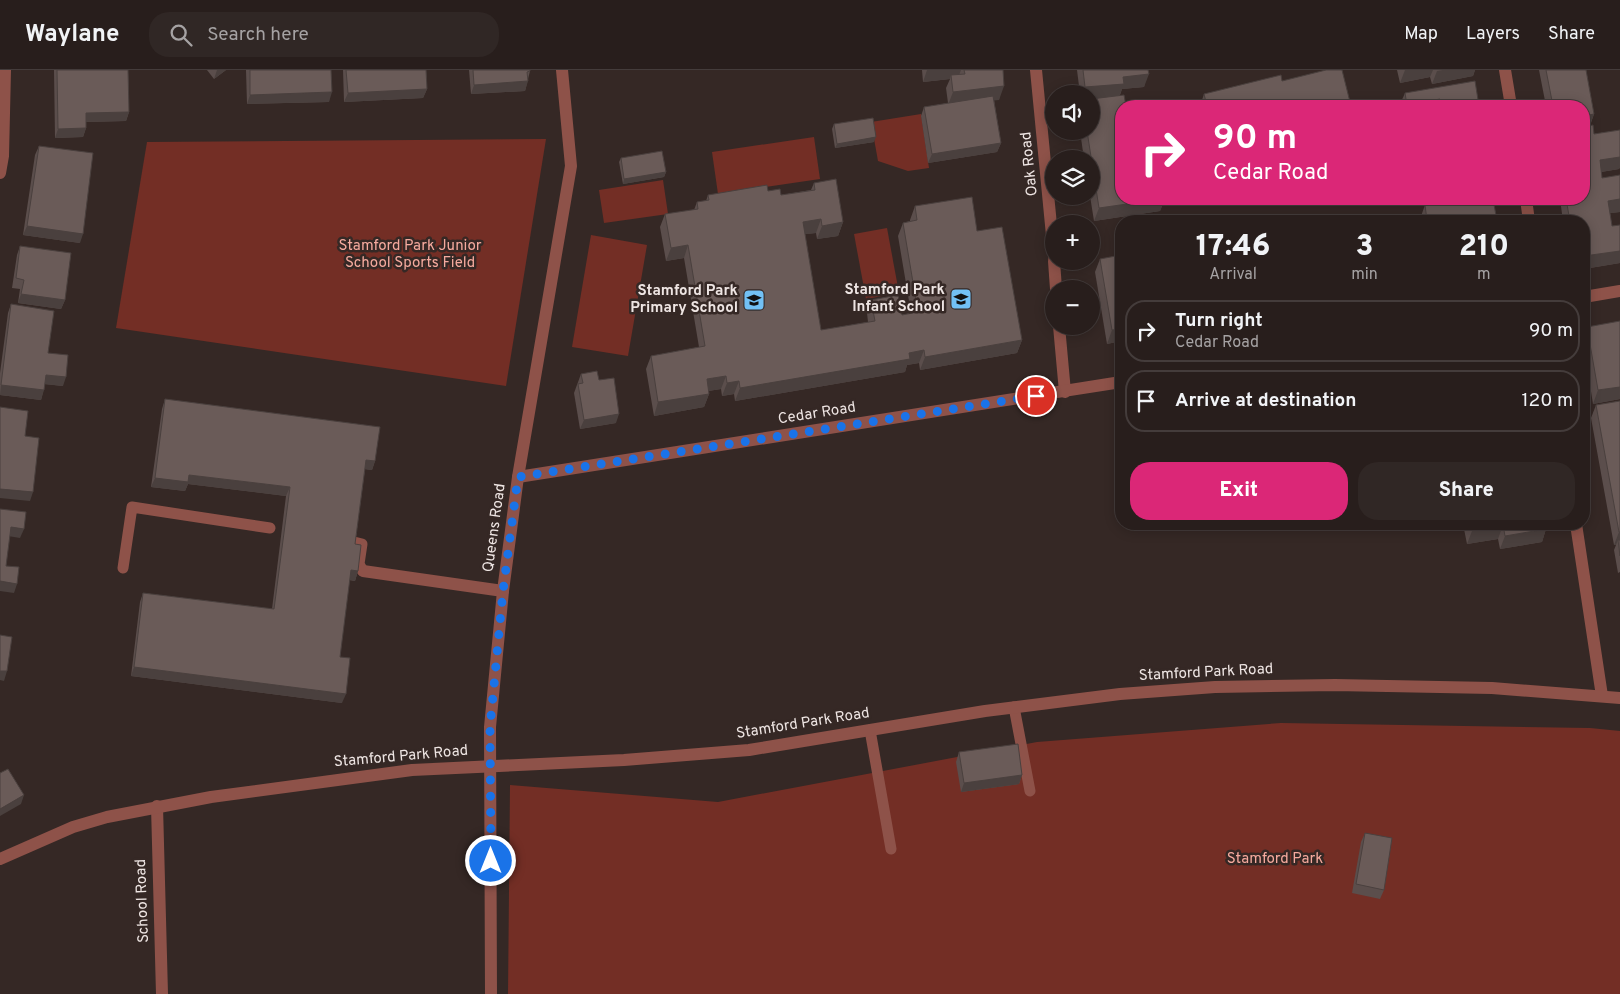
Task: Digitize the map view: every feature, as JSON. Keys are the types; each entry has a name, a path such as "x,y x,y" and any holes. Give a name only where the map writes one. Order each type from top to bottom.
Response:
{"street":[{"path":"0,173 3,156 5,70"},
{"name":"Queens Road","path":"491,994 490,727 503,591 518,477 571,166 562,70"},
{"name":"Oak Road","path":"1036,70 1050,215"},
{"path":"1505,70 1510,100"},
{"path":"1590,296 1620,291"},
{"path":"1060,335 1064,392"},
{"name":"Cedar Road","path":"518,477 1115,383"},
{"path":"1577,530 1602,696"},
{"path":"363,572 503,591"},
{"name":"Stamford Park Road","path":"0,859 73,827 157,806 273,788 412,770 714,754 1014,707 1120,694 1224,686 1335,685 1477,687 1620,698"},
{"name":"School Road","path":"157,806 162,994"}],"lane":[{"path":"123,568 132,507 270,528"},
{"path":"354,542 362,544 359,564 363,572"},
{"path":"1014,707 1030,792"},
{"path":"870,730 891,849"}],"green space":[{"path":"921,114 929,168 908,171 878,161 871,122"},
{"path":"814,137 820,179 718,194 712,152"},
{"name":"Stamford Park Junior School Sports Field","path":"546,139 506,386 116,328 147,142"},
{"path":"663,180 668,214 604,223 599,190"},
{"path":"887,228 899,293 866,299 854,234"},
{"path":"591,235 647,245 628,356 572,347"},
{"name":"Stamford Park","path":"1281,723 1590,728 1620,731 1620,994 508,994 510,785 718,802 1037,742"}],"building":[{"path":"57,70 128,70 129,112 86,113 86,128 58,129"},
{"path":"250,70 331,70 332,92 250,95"},
{"path":"346,70 426,70 427,89 348,93"},
{"path":"473,70 530,71 527,72 528,81 474,85"},
{"path":"964,70 1003,70 1004,86 953,92 951,75 965,74"},
{"path":"1083,70 1148,70 1149,74 1123,77 1124,84 1085,85"},
{"path":"1326,70 1342,70 1350,100 1206,100 1204,94 1281,75 1282,81"},
{"path":"1546,70 1586,70 1594,114 1590,115 1590,100 1552,100"},
{"path":"1475,81 1478,100 1406,100 1405,93"},
{"path":"1124,95 1125,100 1115,100 1115,205 1120,205 1099,208 1100,150 1090,150 1088,140 1100,140 1100,98"},
{"path":"993,96 1001,143 932,154 924,107"},
{"path":"873,118 876,137 837,144 834,124"},
{"path":"1593,125 1594,134 1620,130 1620,157 1600,160 1602,178 1620,175 1620,199 1608,201 1612,226 1620,225 1620,251 1590,255 1590,215 1569,215 1567,205 1590,205 1590,126"},
{"path":"39,146 93,153 83,234 27,226"},
{"path":"662,151 666,172 624,179 621,158"},
{"path":"836,179 843,222 822,226 821,219 803,222 821,330 875,321 871,300 898,295 902,315 918,312 903,223 917,220 915,206 972,197 977,231 1002,227 1022,340 925,357 924,350 909,353 910,359 740,388 739,381 727,383 726,376 707,379 709,394 658,402 651,356 705,346 688,245 671,248 665,214 698,209 697,202 709,200 708,195 767,185 768,191 780,189 781,195 815,190 814,183"},
{"path":"1425,205 1494,205 1496,215 1426,215"},
{"path":"20,246 71,253 65,300 21,294 24,280 16,278"},
{"path":"1115,256 1115,330 1112,330 1100,259"},
{"path":"11,304 54,311 48,353 68,355 66,377 46,375 44,390 1,385"},
{"path":"1620,321 1620,387 1598,390 1590,344 1590,326"},
{"path":"597,371 599,380 614,378 619,414 584,420 578,384 583,383 581,374"},
{"path":"165,399 380,427 375,461 366,460 355,544 361,545 358,571 351,570 340,657 350,658 346,694 134,667 143,593 274,609 290,487 189,475 188,482 155,478"},
{"path":"1620,401 1620,532 1619,532 1596,405"},
{"path":"0,407 28,411 25,436 39,438 33,492 0,489"},
{"path":"0,509 26,512 24,529 11,527 6,566 19,567 17,584 0,581"},
{"path":"1504,530 1540,530 1505,536"},
{"path":"1618,540 1620,540 1620,556"},
{"path":"0,635 12,637 7,671 0,671"},
{"path":"1018,744 1022,775 964,783 959,752"},
{"path":"8,769 24,795 0,809 0,773"},
{"path":"1365,833 1392,838 1384,890 1356,884"}],"place":[{"name":"Stamford Park Infant School","path":"961,299"},
{"name":"Stamford Park Primary School","path":"754,300"}],"route":[{"path":"491,861 490,727 503,591 518,477 1036,396"}]}
